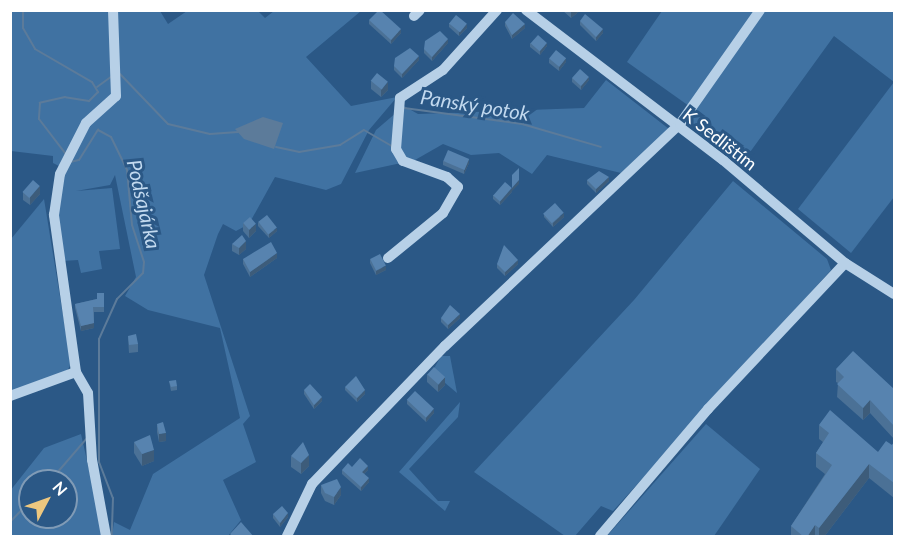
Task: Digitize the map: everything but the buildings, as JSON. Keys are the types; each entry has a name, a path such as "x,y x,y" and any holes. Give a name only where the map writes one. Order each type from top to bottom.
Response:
{"street":[{"path":"106,537 91,437 88,393 76,372 54,215 67,159 86,123 116,96 113,10"},
{"path":"388,258 443,213 458,187 447,177 403,161 396,149 400,98 444,70 497,10"},
{"name":"K Sedlištím","path":"526,10 678,126 845,263 894,294"},
{"path":"287,537 312,484 353,440 678,126 760,10"},
{"path":"600,537 708,409 845,263"},
{"path":"10,396 76,372"}],"shaded area":[{"path":"11,11 160,11 168,24 187,11 258,11 265,18 274,11 361,11 306,57 351,106 397,97 369,130 341,184 326,190 275,177 249,224 236,231 223,224 218,234 204,275 250,416 243,424 256,462 223,480 241,520 228,536 112,536 114,522 130,530 153,474 240,418 220,328 148,310 125,296 136,277 115,175 110,185 76,191 112,188 120,249 99,251 102,269 81,273 78,260 62,261 57,220 61,167 53,163 53,156 11,151"},
{"path":"662,11 756,11 689,106 627,62"},
{"path":"765,11 894,11 894,82 834,36 740,166 690,126 689,117"},
{"path":"606,80 669,129 621,173 547,155 532,174 499,153 471,155 443,144 415,160 355,173 376,130 404,106 418,114 584,108"},
{"path":"894,82 894,197 851,253 798,209"},
{"path":"263,117 283,123 274,149 244,139 235,129"},
{"path":"733,181 827,259 831,270 613,511 601,506 575,536 565,536 474,472 634,300"},
{"path":"44,199 71,364 66,373 11,392 11,239"},
{"path":"441,356 450,356 457,393 432,372"},
{"path":"460,402 458,417 409,469 438,501 450,501 445,511 399,472"},
{"path":"706,424 760,469 714,536 607,536"},
{"path":"81,434 104,536 11,536 10,491 18,481 18,529 78,529 78,469 27,469 44,448"}],"waterway":[{"name":"Podšajárka","path":"23,10 23,28 35,49 92,82 98,92 89,101 65,97 40,103 39,119 65,153"},
{"name":"Panský potok","path":"120,74 168,124 210,134 238,132"},
{"name":"Panský potok","path":"97,87 111,77"},
{"name":"Panský potok","path":"404,108 522,124 601,147"},
{"name":"Podšajárka","path":"70,162 79,160 98,130 111,137 127,170 132,225 144,262 143,273 117,299 99,339 99,462 113,498 112,536"},
{"name":"Panský potok","path":"276,147 299,152 340,145 364,130 392,146"},
{"name":"Panský potok","path":"60,469 87,438"},
{"name":"Panský potok","path":"10,522 18,514"}]}
